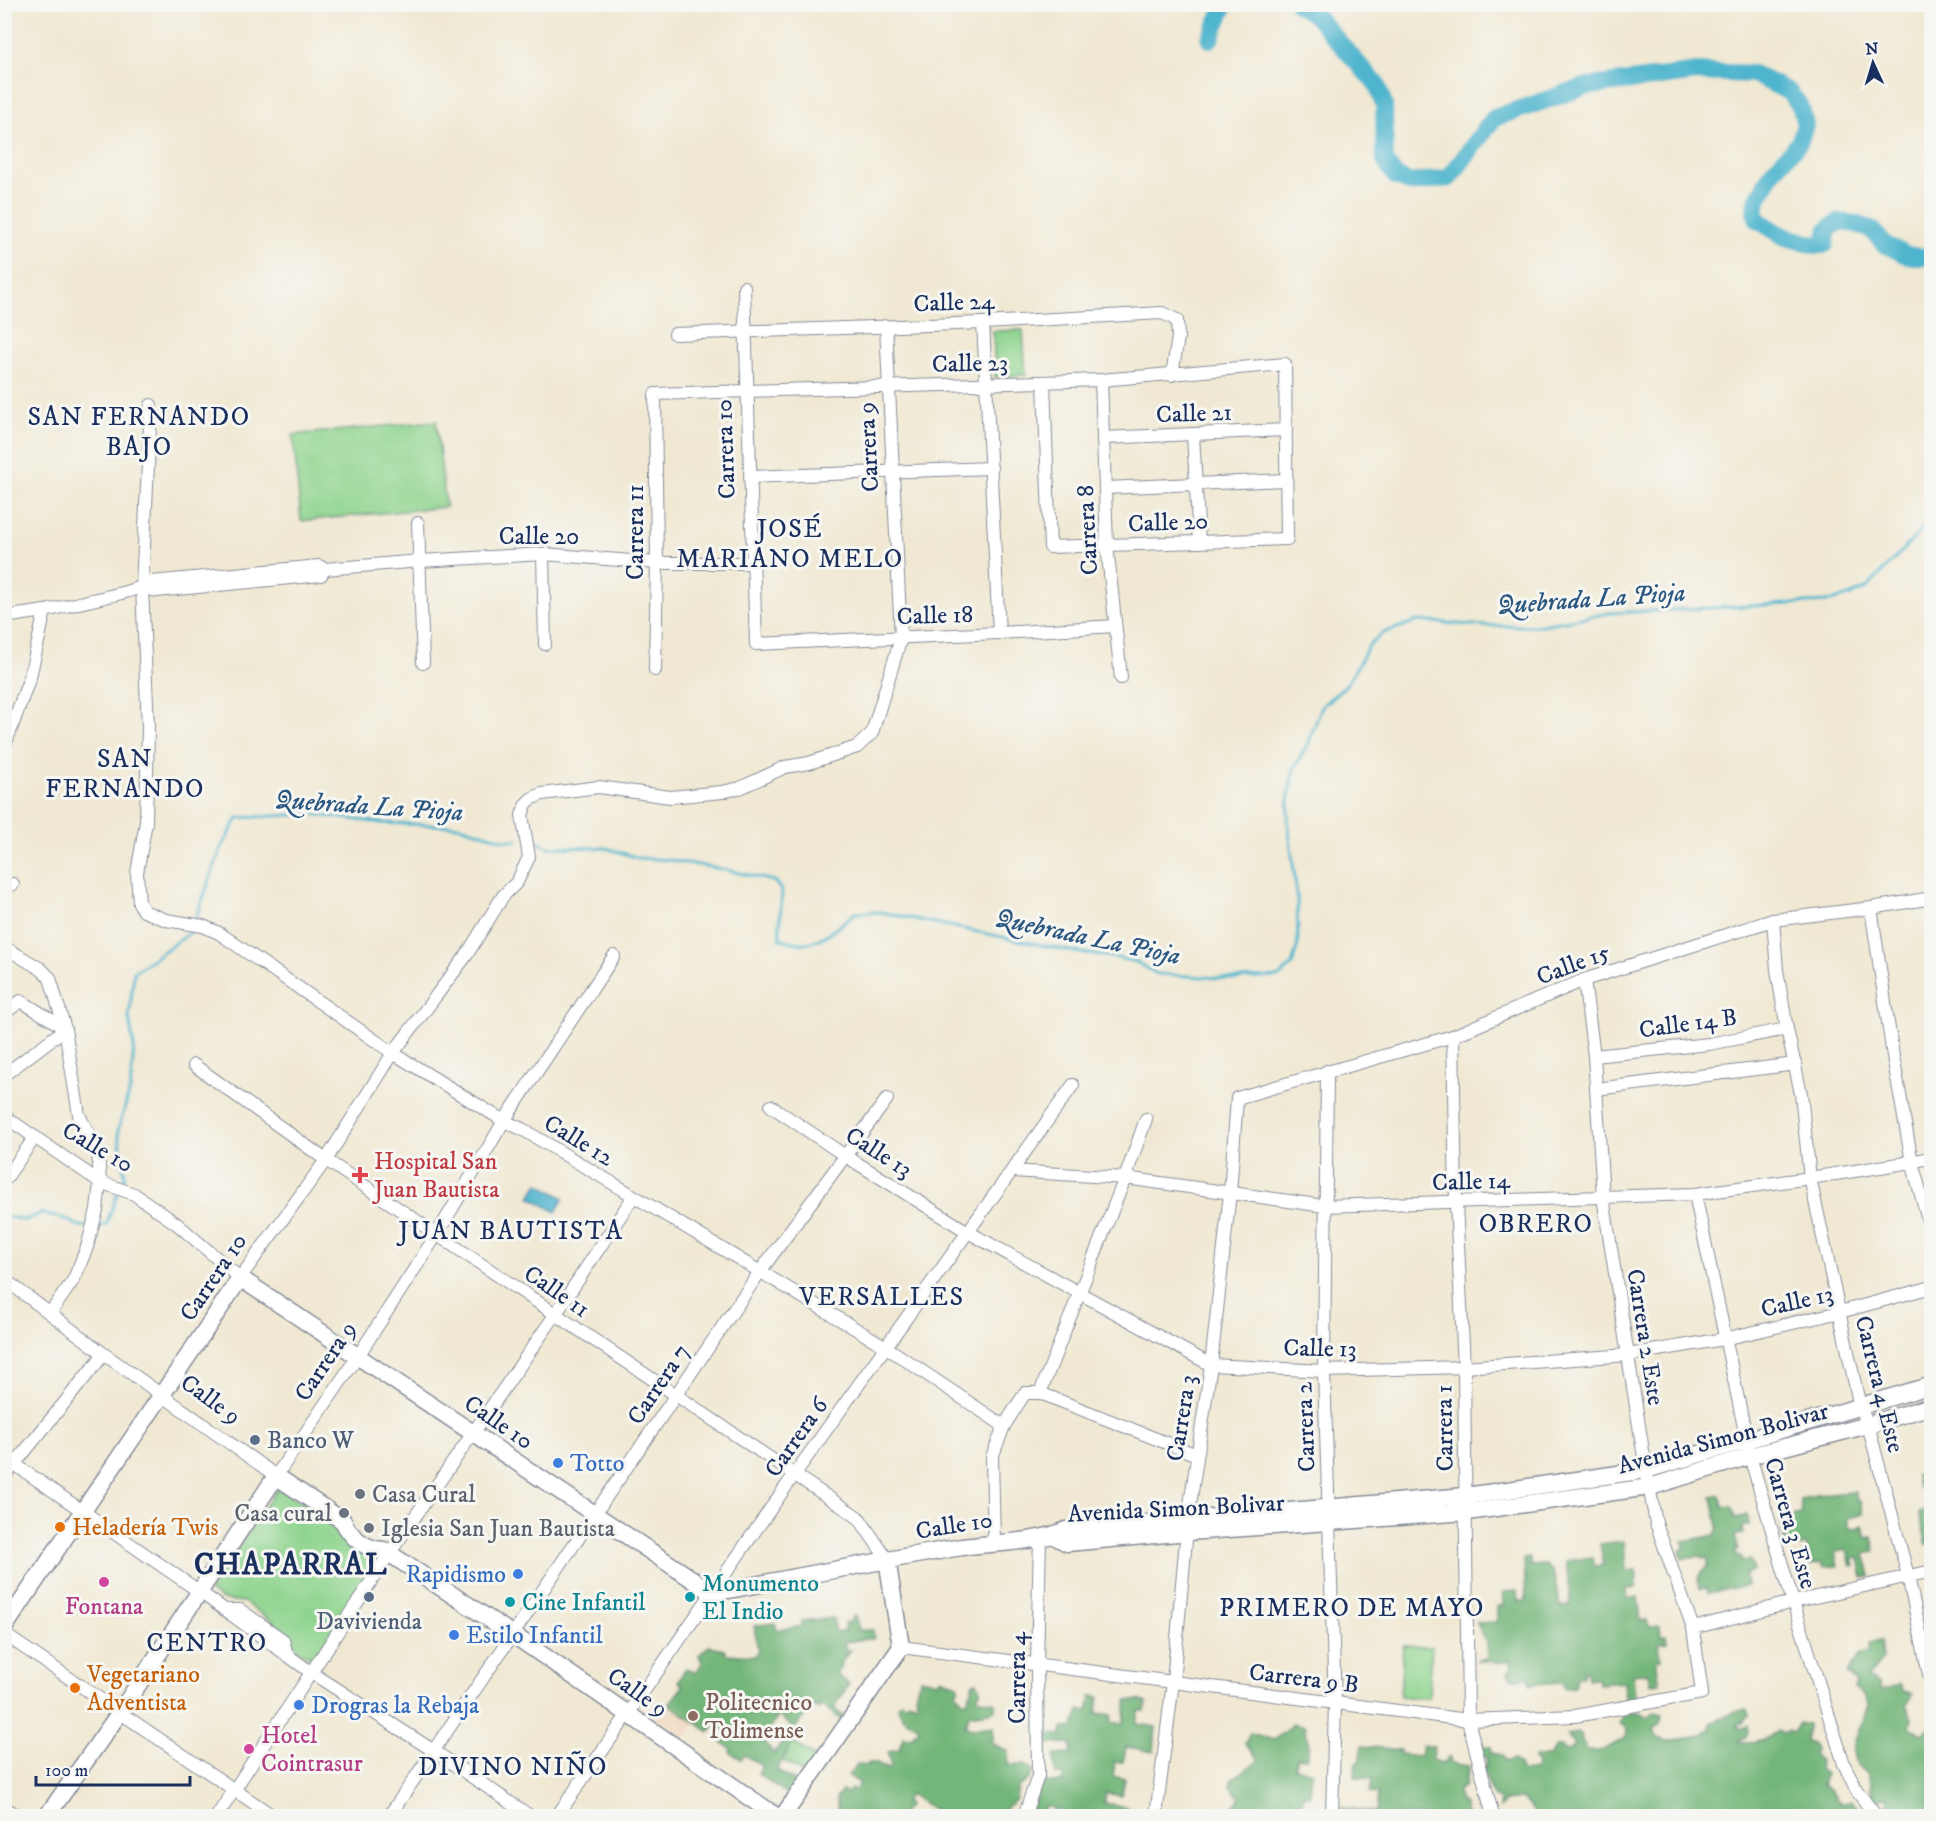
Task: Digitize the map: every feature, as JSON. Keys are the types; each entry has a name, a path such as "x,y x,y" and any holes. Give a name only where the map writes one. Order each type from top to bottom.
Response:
{"main road":[{"name":"Calle 10","path":"240,1278 713,1593 887,1559 994,1542 1047,1537"},
{"name":"Carrera 10","path":"4,1628 164,1394 240,1278"},
{"name":"Avenida Simon Bolivar","path":"1047,1537 1067,1543 1188,1525 1466,1504 1650,1487 1860,1407 1932,1385"},
{"name":"Avenida Simon Bolivar","path":"1466,1504 1868,1425 1932,1406"},
{"name":"Calle 9","path":"276,1476 344,1521 348,1533 374,1550 384,1550 512,1634 776,1816"},
{"name":"Carrera 9","path":"47,1816 120,1712 276,1476"},
{"path":"783,1816 901,1647 887,1559"}],"street":[{"name":"Carrera 10","path":"744,287 756,644"},
{"name":"Calle 24","path":"675,334 983,323 1162,313 1177,320 1178,337 1173,375"},
{"path":"983,323 999,633"},
{"name":"Carrera 9","path":"886,326 901,638"},
{"name":"Calle 23","path":"655,394 1101,380 1285,364 1286,430"},
{"name":"Carrera 8","path":"1101,380 1107,545 1121,678"},
{"name":"Calle 20","path":"1044,382 1050,548 1287,539 1287,480"},
{"name":"Carrera 11","path":"655,394 657,563 655,670"},
{"path":"142,587 152,405"},
{"path":"1105,488 1287,480 1286,430"},
{"name":"Calle 21","path":"1103,438 1286,430"},
{"path":"1193,434 1199,542"},
{"path":"750,477 992,468"},
{"path":"418,524 423,663"},
{"path":"543,554 545,644"},
{"name":"Calle 20","path":"4,617 45,611 142,587 152,582 319,566 325,569 543,554 657,563 753,563"},
{"name":"Calle 12","path":"142,587 147,763 146,822 137,873 139,903 144,911 166,920 203,926 219,933 393,1053 886,1347 1005,1426"},
{"path":"4,748 30,677 45,611"},
{"name":"Calle 18","path":"756,644 1115,626"},
{"name":"Carrera 10","path":"240,1278 326,1160 393,1053 466,956 503,896 517,882 529,857 529,843 522,815 526,804 531,799 542,794 598,786 670,797 704,795 740,788 785,767 809,763 857,747 872,733 901,638"},
{"name":"Calle 15","path":"1237,1098 1453,1036 1584,980 1773,920 1932,898"},
{"path":"1871,908 1893,1056 1912,1162 1932,1235"},
{"name":"Carrera 4 Este","path":"1773,920 1777,970 1801,1094 1810,1178 1860,1407 1868,1425 1908,1576 1930,1679"},
{"path":"4,947 41,969 50,978 64,1026 79,1115 98,1152 100,1182 97,1210 87,1247 74,1279 51,1312"},
{"name":"Carrera 9","path":"276,1476 358,1356 437,1234 504,1121 614,956"},
{"name":"Carrera 2 Este","path":"1584,980 1594,1056 1603,1197 1646,1470 1656,1523 1693,1628 1702,1694"},
{"path":"4,1013 21,1001 64,1026"},
{"path":"4,1076 64,1026"},
{"name":"Calle 14 B","path":"1594,1056 1709,1044 1787,1029"},
{"name":"Carrera 1","path":"1453,1036 1456,1203 1464,1367 1468,1720 1493,1816"},
{"path":"1596,1089 1796,1064"},
{"name":"Calle 11","path":"194,1065 326,1160 859,1518 887,1559"},
{"name":"Carrera 2","path":"1327,1071 1324,1371 1335,1703 1332,1816"},
{"name":"Carrera 6","path":"557,1816 794,1475 1073,1085"},
{"name":"Carrera 3","path":"1156,1816 1173,1682 1188,1525 1211,1365 1230,1193 1237,1098"},
{"name":"Carrera 7","path":"389,1816 759,1273 887,1099"},
{"name":"Calle 13","path":"771,1106 844,1155 968,1232 1211,1365 1324,1371 1464,1367 1628,1355 1724,1339 1840,1312 1932,1287"},
{"name":"Calle 10","path":"4,1116 100,1182 134,1194 177,1224 240,1278"},
{"path":"1040,1393 1080,1295 1146,1119"},
{"path":"4,1181 35,1137"},
{"name":"Calle 14","path":"1012,1171 1125,1178 1324,1206 1695,1194 1810,1178 1932,1157"},
{"name":"Carrera 3 Este","path":"1695,1194 1748,1448 1844,1764 1857,1791 1876,1816"},
{"path":"218,1816 389,1554 555,1315 633,1197"},
{"name":"Calle 9","path":"4,1279 51,1312 104,1354 164,1394 276,1476"},
{"path":"4,1477 10,1460 104,1354"},
{"path":"994,1542 992,1457 1005,1426 1025,1393 1040,1393 1197,1455"},
{"path":"10,1460 312,1673 434,1750 530,1816"},
{"name":"Carrera 4","path":"1024,1816 1038,1776 1036,1665 1047,1537"},
{"path":"1693,1628 1793,1602 1932,1571"},
{"path":"4,1634 273,1816"},
{"name":"Carrera 9 B","path":"901,1647 1468,1720 1575,1716 1702,1694"},
{"path":"4,1807 18,1816"}],"shaded area":[{"path":"667,1702 696,1722 680,1744 652,1723"}],"green space":[{"path":"1023,330 1026,375 995,377 993,331"},
{"path":"436,421 446,507 301,521 293,435"},
{"path":"1929,1455 1931,1455 1932,1544 1927,1545 1919,1512 1928,1509 1924,1487 1918,1488 1916,1475 1927,1472 1925,1462 1930,1461"},
{"path":"278,1487 334,1523 340,1538 378,1562 315,1660 297,1650 292,1635 244,1602 222,1600 209,1591"},
{"path":"1855,1492 1863,1514 1847,1518 1850,1529 1863,1526 1867,1538 1872,1537 1875,1551 1865,1554 1871,1576 1863,1578 1859,1557 1852,1558 1854,1565 1851,1566 1847,1550 1835,1552 1838,1566 1823,1567 1822,1563 1810,1565 1809,1561 1805,1561 1803,1553 1807,1552 1806,1545 1797,1547 1795,1541 1785,1543 1780,1521 1784,1520 1784,1517 1802,1514 1800,1499 1815,1497 1815,1495"},
{"path":"1720,1495 1723,1507 1732,1506 1736,1518 1748,1515 1749,1525 1742,1526 1743,1534 1735,1535 1738,1550 1735,1551 1736,1557 1741,1556 1742,1561 1750,1560 1754,1571 1744,1575 1747,1586 1708,1593 1707,1588 1699,1589 1698,1579 1708,1566 1708,1559 1699,1556 1682,1559 1680,1550 1684,1549 1683,1541 1715,1535 1718,1527 1712,1497"},
{"path":"1624,1541 1626,1571 1636,1570 1637,1579 1636,1588 1626,1589 1627,1599 1638,1597 1641,1621 1647,1621 1649,1627 1660,1626 1661,1636 1666,1635 1667,1642 1659,1643 1661,1659 1656,1660 1660,1683 1650,1684 1648,1673 1633,1675 1635,1698 1625,1702 1624,1682 1599,1684 1598,1678 1588,1679 1587,1671 1583,1671 1583,1677 1577,1677 1575,1687 1564,1688 1563,1682 1530,1684 1529,1676 1522,1677 1522,1679 1511,1678 1508,1673 1512,1668 1511,1660 1497,1663 1476,1660 1487,1658 1486,1642 1477,1623 1497,1622 1497,1606 1504,1606 1503,1592 1517,1591 1518,1601 1526,1601 1524,1559 1530,1558 1530,1566 1546,1565 1553,1572 1561,1608 1571,1605 1566,1561 1591,1557 1595,1566 1604,1565 1600,1544"},
{"path":"855,1615 859,1630 873,1630 874,1638 844,1642 846,1651 851,1650 840,1663 842,1665 836,1674 849,1684 834,1709 846,1718 843,1722 822,1705 819,1709 814,1706 794,1729 779,1716 762,1737 773,1754 786,1737 793,1742 777,1770 799,1784 789,1795 758,1774 763,1766 745,1755 741,1759 730,1752 731,1749 722,1743 728,1735 715,1724 709,1732 669,1704 683,1686 678,1681 686,1668 696,1673 702,1663 699,1655 709,1646 724,1649 726,1654 755,1656 758,1650 754,1626 775,1623 777,1630 802,1626 801,1621 833,1618 836,1633 845,1631 844,1623 849,1622"},
{"path":"1881,1641 1883,1659 1867,1678 1880,1684 1881,1690 1900,1684 1903,1691 1913,1693 1906,1705 1912,1718 1910,1728 1922,1734 1931,1729 1931,1816 1891,1816 1884,1809 1889,1802 1888,1796 1878,1800 1871,1795 1871,1784 1867,1773 1858,1767 1854,1760 1855,1742 1869,1705 1864,1696 1854,1689 1856,1682 1847,1673 1861,1654 1869,1653 1870,1643"},
{"path":"1403,1646 1432,1647 1429,1698 1400,1697"},
{"path":"921,1678 938,1682 941,1678 958,1685 955,1693 964,1702 968,1700 973,1682 977,1682 981,1689 977,1698 995,1702 995,1709 991,1712 969,1714 965,1726 971,1729 993,1726 993,1744 1008,1751 1008,1765 1024,1765 1033,1770 1031,1776 1018,1787 1016,1799 1003,1811 997,1810 993,1816 940,1814 910,1794 904,1802 909,1805 900,1816 839,1816 836,1799 842,1791 848,1793 851,1789 856,1790 860,1783 848,1776 857,1764 866,1766 869,1763 877,1763 888,1769 891,1767 888,1752 900,1749 903,1737 912,1738 914,1733 919,1731 917,1725 902,1716 898,1705 902,1702 906,1705 908,1701 917,1704 916,1691"},
{"path":"1091,1696 1099,1697 1097,1713 1112,1715 1111,1722 1123,1724 1127,1700 1147,1703 1145,1711 1139,1711 1137,1724 1156,1727 1154,1752 1126,1747 1123,1762 1115,1762 1113,1776 1125,1779 1121,1796 1106,1793 1104,1803 1127,1807 1125,1816 1062,1816 1064,1812 1046,1805 1040,1815 1031,1809 1042,1779 1046,1782 1063,1782 1063,1775 1056,1775 1054,1755 1071,1754 1071,1743 1044,1744 1046,1734 1062,1735 1063,1728 1073,1728 1080,1710 1088,1711"},
{"path":"1747,1709 1750,1714 1737,1726 1738,1728 1747,1725 1748,1732 1745,1738 1739,1739 1740,1742 1753,1744 1778,1731 1783,1734 1788,1731 1793,1733 1799,1723 1807,1725 1806,1742 1814,1744 1813,1754 1820,1761 1819,1769 1825,1774 1822,1785 1840,1804 1852,1801 1864,1816 1535,1816 1534,1811 1522,1799 1505,1801 1500,1808 1499,1800 1493,1797 1484,1772 1487,1759 1481,1753 1481,1745 1490,1747 1491,1753 1501,1755 1506,1762 1513,1759 1518,1763 1522,1772 1536,1770 1537,1764 1534,1760 1536,1756 1540,1758 1549,1756 1555,1747 1560,1747 1567,1752 1572,1749 1574,1744 1566,1735 1579,1733 1582,1735 1581,1738 1587,1751 1603,1750 1626,1738 1627,1730 1620,1724 1623,1716 1630,1713 1638,1713 1647,1717 1655,1712 1663,1714 1659,1725 1653,1729 1658,1738 1666,1741 1702,1736 1711,1723"},
{"path":"1293,1724 1306,1726 1305,1733 1309,1744 1307,1758 1298,1757 1294,1767 1312,1772 1310,1795 1304,1795 1298,1816 1225,1816 1240,1798 1230,1786 1234,1778 1259,1760 1245,1744 1250,1733 1274,1740"},
{"path":"793,1742 817,1759 805,1775 782,1760"},
{"path":"1362,1746 1400,1750 1400,1754 1420,1756 1422,1746 1434,1747 1433,1760 1444,1764 1449,1756 1451,1763 1469,1766 1464,1787 1458,1790 1460,1802 1464,1803 1467,1815 1337,1816 1337,1807 1376,1812 1378,1794 1370,1793 1372,1779 1354,1777"}],"water":[{"path":"538,1183 564,1198 556,1212 530,1197"}],"waterway":[{"path":"1210,39 1225,4"},
{"path":"1298,4 1314,14 1377,85 1384,105 1385,161 1395,176 1411,183 1449,178 1494,118 1584,87 1697,72 1753,74 1789,92 1801,107 1805,125 1799,143 1773,171 1757,201 1755,212 1758,220 1783,236 1815,245 1825,244 1828,229 1839,222 1856,224 1871,229 1884,244 1906,255 1932,256"},
{"name":"Quebrada La Pioja","path":"534,840 548,847 606,848 639,858 669,860 774,881 782,891 780,939 797,943 822,938 855,913 881,912 1075,952 1136,962 1157,974 1234,979 1279,977 1292,965 1298,944 1297,896 1288,822 1289,795 1294,768 1308,744 1322,706 1347,684 1370,644 1383,633 1417,621 1487,626 1536,626 1610,613 1826,602 1866,589 1932,519"},
{"name":"Quebrada La Pioja","path":"195,920 222,846 238,818 310,814 383,823 460,826 504,840 517,840"},
{"name":"Quebrada La Pioja","path":"121,1186 125,1176 118,1130 130,1090 134,1048 129,1018 134,972 191,932 193,927"},
{"name":"Quebrada La Pioja","path":"97,1226 106,1225 118,1192"},
{"name":"Quebrada La Pioja","path":"4,1216 25,1220 42,1213 66,1219 80,1226 90,1226"}],"place":[{"name":"Hospital San Juan Bautista","path":"360,1175"},
{"name":"Banco W","path":"255,1440"},
{"name":"Totto","path":"558,1463"},
{"name":"Casa Cural","path":"360,1494"},
{"name":"Casa cural","path":"344,1513"},
{"name":"Heladería Twis","path":"60,1527"},
{"name":"Iglesia San Juan Bautista","path":"369,1528"},
{"name":"Rapidismo","path":"518,1574"},
{"name":"Fontana","path":"104,1582"},
{"name":"Davivienda","path":"369,1597"},
{"name":"Monumento El Indio","path":"690,1597"},
{"name":"Cine Infantil","path":"510,1602"},
{"name":"Estilo Infantil","path":"454,1635"},
{"name":"Vegetariano Adventista","path":"75,1688"},
{"name":"Drogras la Rebaja","path":"299,1705"},
{"name":"Politecnico Tolimense","path":"693,1716"},
{"name":"Hotel Cointrasur","path":"249,1749"}],"district":[{"name":"SAN FERNANDO BAJO","path":"139,430"},
{"name":"JOSÉ MARIANO MELO","path":"790,543"},
{"name":"SAN FERNANDO","path":"125,773"},
{"name":"OBRERO","path":"1536,1223"},
{"name":"JUAN BAUTISTA","path":"511,1230"},
{"name":"VERSALLES","path":"882,1296"},
{"name":"CHAPARRAL","path":"291,1564"},
{"name":"PRIMERO DE MAYO","path":"1352,1607"},
{"name":"CENTRO","path":"207,1642"},
{"name":"DIVINO NIÑO","path":"513,1766"}]}
